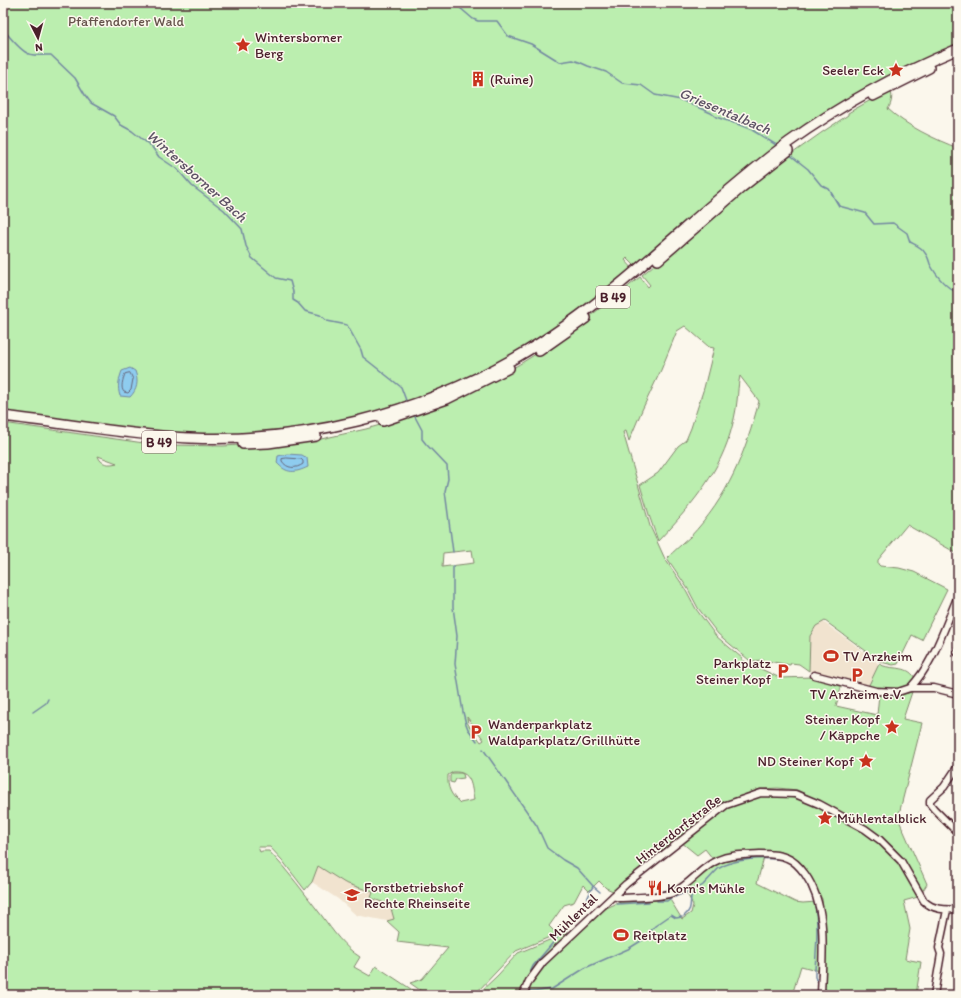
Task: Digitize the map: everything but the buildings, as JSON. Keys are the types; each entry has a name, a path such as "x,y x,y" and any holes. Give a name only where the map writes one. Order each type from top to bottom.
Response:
{"highway":[{"name":"B 49","path":"3,422 122,438 186,444 268,443 316,433 401,409 494,373 539,344 595,304 718,203 786,144 884,82 958,49"},
{"name":"B 49","path":"840,111 958,56"},
{"name":"B 49","path":"3,416 146,435 193,438 244,438 316,433"}],"street":[{"path":"910,688 922,675 932,658 958,596"},
{"path":"814,675 876,691 898,692 910,688 934,688 958,694"},
{"path":"958,766 944,787 930,800 930,804 934,809 958,833"},
{"name":"Hinterdorfstraße","path":"612,896 726,805 761,793 795,794 819,804 865,829 880,840 901,861 924,901 929,906 947,910 958,908"},
{"name":"Mühlental","path":"523,995 529,981 543,962 612,896 620,898 670,894 679,889 707,866 726,857 763,854 774,854 788,858 798,865 815,892 820,907 822,938 821,995"},
{"path":"934,995 941,954 939,948 947,910"}],"shaded area":[{"path":"823,622 879,664 868,687 809,671 810,636 816,626"},
{"name":"Forstbetriebshof Rechte Rheinseite","path":"318,865 345,883 373,892 371,898 390,905 394,919 387,921 356,915 338,899 312,882"}],"green space":[{"name":"Pfaffendorfer Wald","path":"3,3 958,3 958,46 842,103 841,102 806,125 637,268 627,258 625,260 634,270 538,341 480,372 434,392 398,405 310,429 197,437 3,414"},
{"path":"890,89 892,99 888,109 903,121 921,132 958,148 958,382 955,393 958,413 958,554 907,525 878,560 878,564 880,566 899,568 914,572 947,589 922,640 912,635 898,664 893,665 881,662 825,621 816,626 810,636 809,671 799,664 791,663 790,665 762,660 749,660 718,634 698,608 688,589 667,558 690,537 703,522 725,490 734,474 748,439 759,401 740,376 737,405 730,434 724,450 700,492 658,541 640,485 658,473 678,446 686,440 704,388 714,348 709,347 685,326 677,331 629,441 626,431 623,432 650,526 665,559 686,590 696,609 716,636 742,658 742,660 780,678 812,677 842,684 836,706 877,715 879,694 900,695 912,692 903,719 922,723 898,818 927,884 922,892 905,862 893,847 867,827 832,807 797,790 778,788 760,789 723,803 613,891 606,888 599,881 589,891 583,885 574,902 564,905 549,926 557,934 516,951 478,991 470,995 427,995 410,983 422,979 448,948 397,942 399,932 387,921 394,919 390,905 371,898 373,892 345,883 318,866 312,882 305,890 270,847 258,847 260,852 269,851 283,866 339,938 360,957 354,967 370,976 376,966 420,995 3,995 3,423 144,443 223,446 312,441 366,429 419,414 465,395 502,377 501,375 572,329 640,277 648,287 650,285 642,275 768,172 794,152 848,115 848,113","holes":["98,456 117,463 106,464 99,459","472,550 474,563 442,567 443,553","467,717 484,740 481,742 468,724","453,772 459,772 467,776 470,780 474,800 460,803 452,794 449,787 448,775"]},
{"path":"879,664 904,669 915,678 910,683 899,688 887,689 868,687"},
{"path":"452,773 461,773 463,774 464,778 456,779 454,783 450,782 450,776"},
{"path":"761,796 782,796 795,798 818,806 859,829 882,846 898,863 918,897 904,901 910,929 905,959 921,962 916,995 823,995 824,928 822,899 804,867 794,857 776,852 720,856 713,859 705,849 697,855 681,842 727,807"},
{"path":"764,857 757,883 795,902 816,902 819,919 820,971 801,966 792,995 526,995 531,982 547,961 602,910 622,901 669,898 682,919 691,913 693,905 684,888 703,872 729,860"},
{"path":"574,931 542,959 532,973 522,995 477,995 518,953"}],"water":[{"path":"130,368 135,371 137,382 136,389 130,397 120,396 119,383 122,371"},
{"path":"287,454 302,455 307,458 308,467 295,471 288,471 284,469 277,463 278,456"}],"waterway":[{"name":"Griesentalbach","path":"444,3 459,7 473,19 478,21 497,21 508,36 531,44 560,62 573,60 606,72 622,83 641,85 655,95 681,100 711,113 716,117 752,130 778,146"},
{"name":"Wintersborner Bach","path":"3,29 22,50 29,54 51,55 75,78 91,103 114,116 121,125 132,131 152,147 159,157 177,169 192,186 224,210 242,229 246,246 252,258 276,278 290,281 293,292 293,300 305,311 320,315 327,321 347,325 361,350 363,357 401,387 407,403"},
{"name":"Griesentalbach","path":"789,154 808,169 821,185 829,189 839,206 865,213 874,224 893,223 907,233 910,242 919,246 924,251 930,264 942,281 949,288 958,293"},
{"name":"Wintersborner Bach","path":"413,413 422,430 422,439 447,466 448,479 445,491 453,552"},
{"name":"Wintersborner Bach","path":"453,566 453,607 457,636 455,664 466,724 477,741"},
{"path":"33,712 46,703 48,699"},
{"name":"Wintersborner Bach","path":"483,749 537,826 547,848 577,868 593,886"},
{"path":"675,897 700,887 724,865 750,859 784,860"},
{"path":"791,863 802,875 814,901 817,927 815,977 817,981"},
{"path":"584,906 593,886 600,892"},
{"path":"684,916 689,910 691,896 694,889"},
{"path":"657,901 667,901 671,898"},
{"path":"617,904 649,902"},
{"path":"529,991 532,992 552,989 585,968 628,949 644,939 655,926 671,915 676,918 682,917"},
{"path":"520,995 533,966 557,938"},
{"path":"824,988 828,992 828,995"}],"place":[{"name":"Wintersborner Berg","path":"243,45"},
{"name":"Seeler Eck","path":"896,70"},
{"name":"(Ruine)","path":"478,79"},
{"name":"TV Arzheim","path":"831,656"},
{"name":"Parkplatz Steiner Kopf","path":"783,671"},
{"name":"TV Arzheim e.V.","path":"857,675"},
{"name":"Steiner Kopf / Käppche","path":"892,727"},
{"name":"Wanderparkplatz Waldparkplatz/Grillhütte","path":"476,732"},
{"name":"ND Steiner Kopf","path":"866,761"},
{"name":"Mühlentalblick","path":"825,818"},
{"name":"Korn's Mühle","path":"655,888"},
{"name":"Forstbetriebshof Rechte Rheinseite","path":"352,895"},
{"name":"Reitplatz","path":"621,935"}]}
